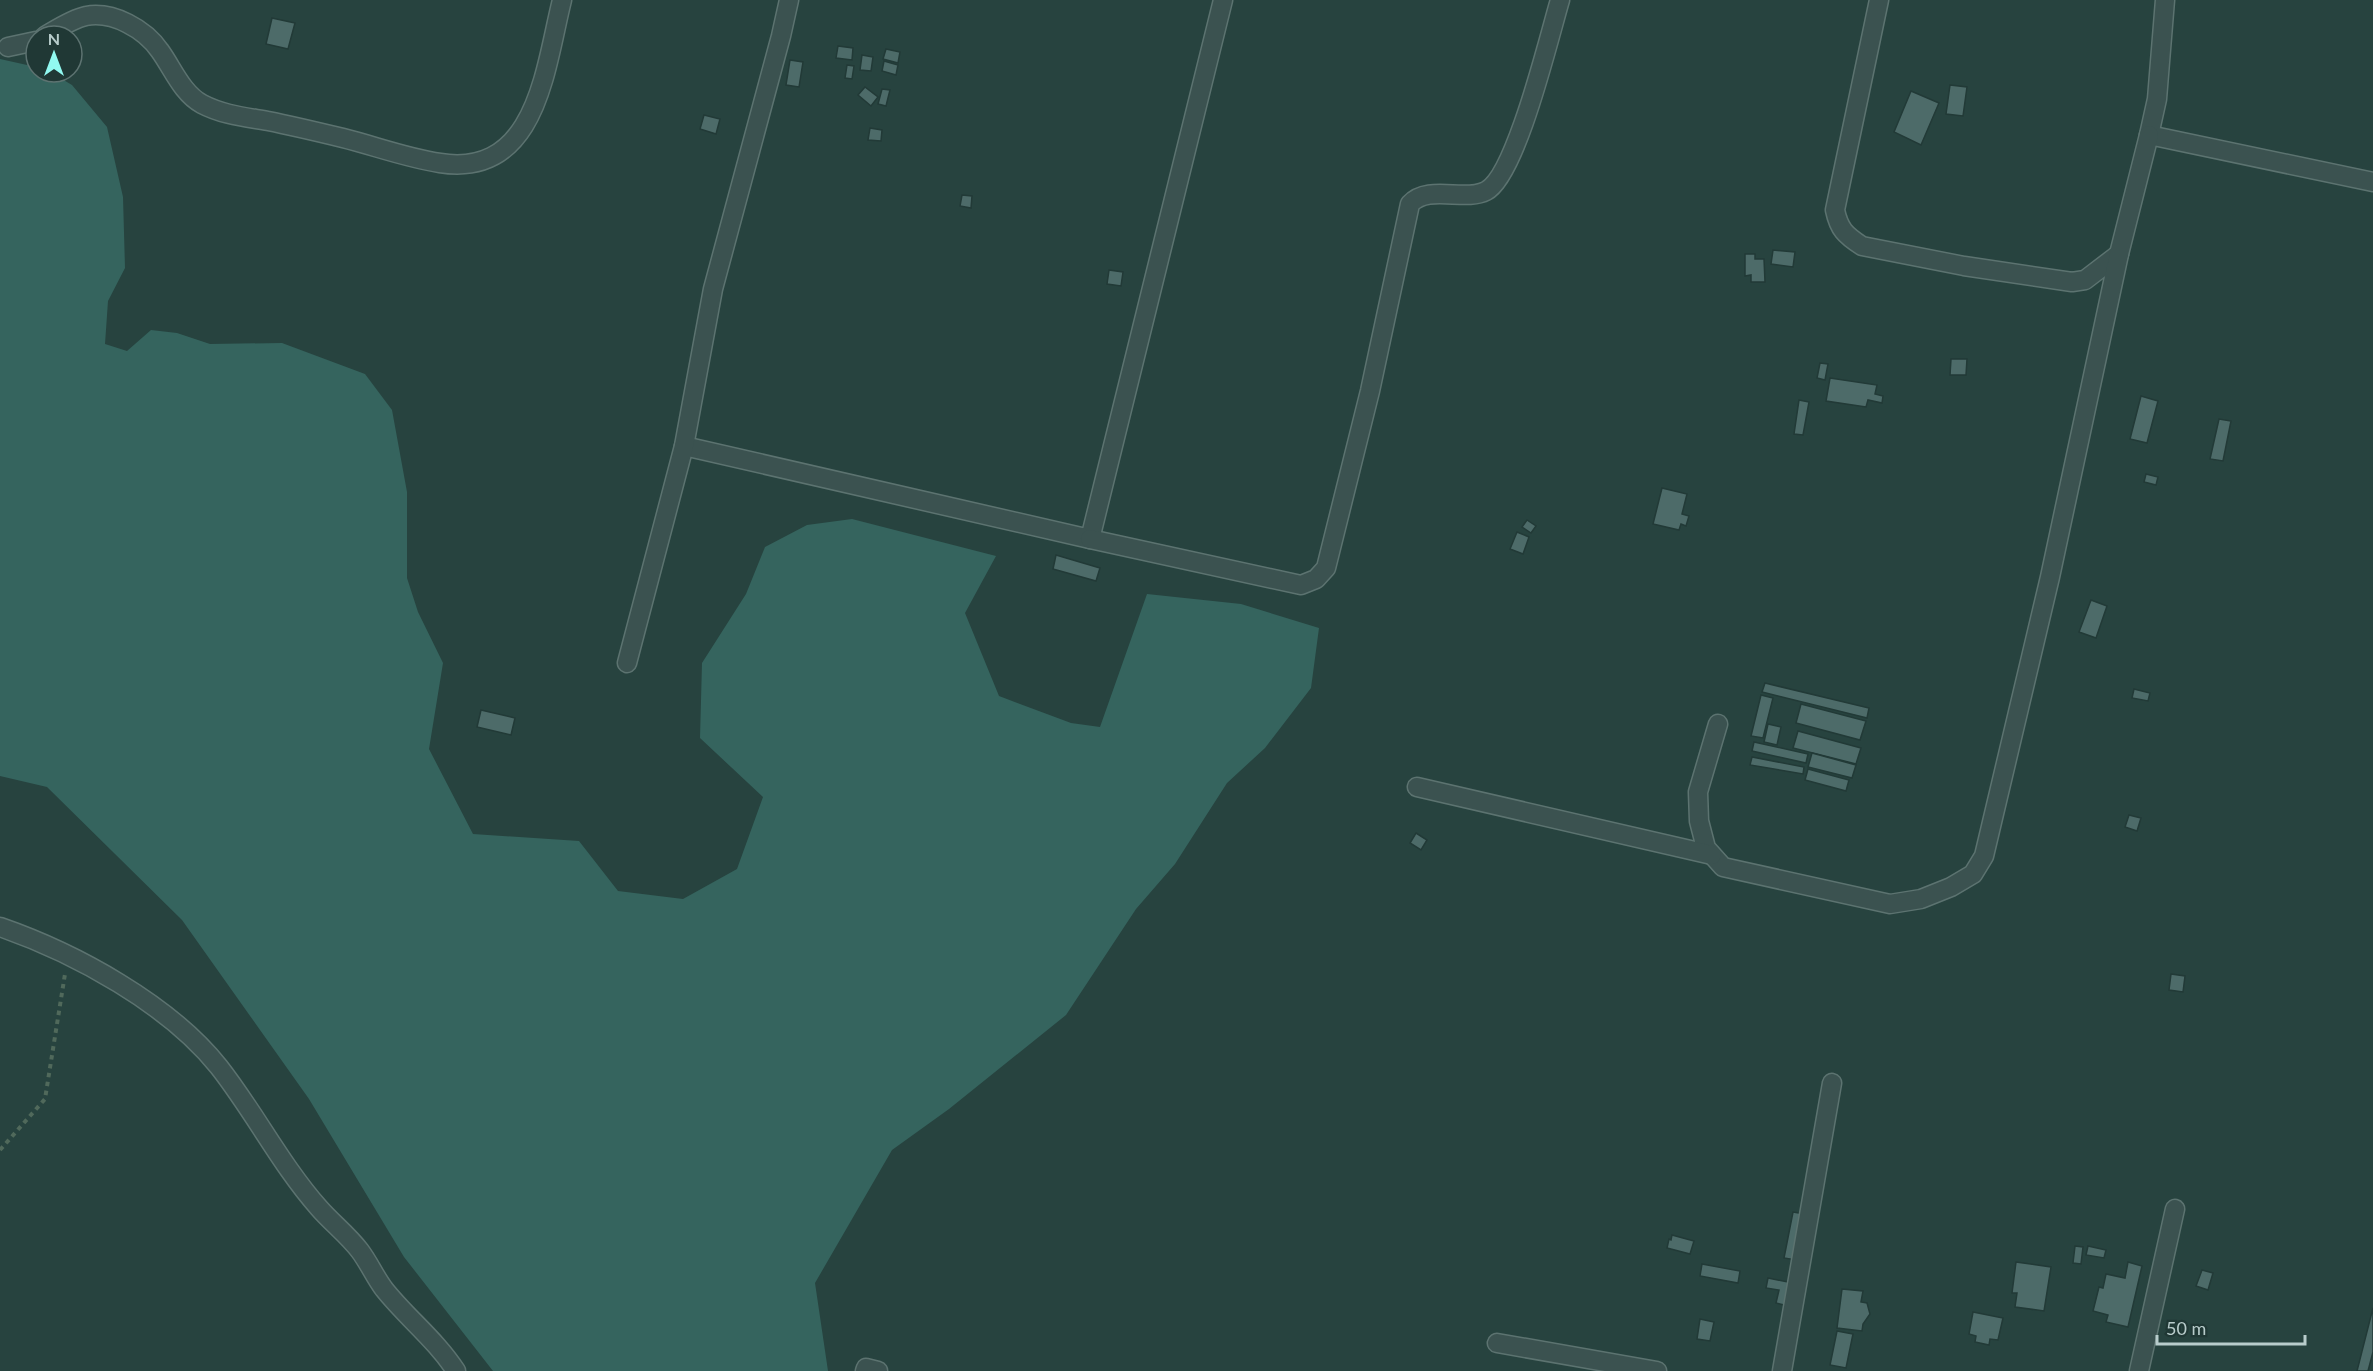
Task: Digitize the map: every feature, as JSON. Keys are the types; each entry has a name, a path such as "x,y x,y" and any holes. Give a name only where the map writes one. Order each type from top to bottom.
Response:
{"street":[{"path":"69,24 85,16 103,15 140,30 159,49 184,88 201,103 219,110 366,144 409,157 442,164 469,164 490,159 509,146 522,132 537,101 562,0"},
{"path":"627,663 684,446 713,289 789,0"},
{"path":"1090,539 1223,0"},
{"path":"684,446 1301,585 1316,579 1326,568 1370,391 1410,204 1420,197 1430,195 1483,193 1497,183 1519,136 1560,0"},
{"path":"1879,0 1834,210 1838,224 1848,237 1862,246 1964,266 2072,282 2085,280 2119,254"},
{"path":"1718,724 1698,792 1700,821 1706,848 1723,867 1890,904 1921,899 1951,887 1973,874 1984,856 2050,577 2119,254 2149,135 2161,64 2165,0"},
{"path":"8,47 24,44"},
{"path":"2149,135 2373,182"},
{"path":"1417,787 1712,855"},
{"path":"0,927 30,938 90,966 177,1024 218,1066 283,1161 319,1208 360,1251 384,1288 446,1355 456,1371"},
{"path":"1782,1371 1832,1083"},
{"path":"2139,1371 2175,1209"},
{"path":"1497,1343 1657,1371"},
{"path":"865,1371 866,1368 878,1371"}],"path":[{"path":"0,1150 45,1099 68,956"}],"water":[{"path":"0,59 24,64 24,84 72,85 107,127 123,197 125,268 108,301 105,344 127,351 151,330 177,333 210,344 282,343 365,374 392,410 407,492 407,578 418,612 443,663 429,749 473,834 579,841 618,891 683,899 737,869 763,797 700,738 702,663 746,594 765,547 807,525 852,519 996,556 965,613 999,696 1071,723 1100,727 1147,594 1241,604 1319,628 1311,688 1265,748 1227,783 1175,864 1136,909 1066,1015 949,1109 892,1150 815,1283 828,1371 493,1371 404,1257 309,1099 182,920 47,787 0,776"}],"building":[{"path":"272,18 295,23 288,49 266,44"},
{"path":"838,46 853,48 852,60 836,58"},
{"path":"886,49 900,52 898,63 883,59"},
{"path":"862,55 873,57 871,71 860,70"},
{"path":"790,60 803,62 799,87 786,85"},
{"path":"884,61 898,65 896,75 882,71"},
{"path":"847,65 854,66 852,79 845,78"},
{"path":"1950,85 1967,87 1963,116 1946,114"},
{"path":"865,87 878,97 871,106 858,95"},
{"path":"882,89 890,90 886,106 878,104"},
{"path":"1911,91 1939,103 1921,145 1894,132"},
{"path":"704,115 720,119 716,134 700,129"},
{"path":"870,128 882,130 881,141 868,140"},
{"path":"962,195 972,196 971,208 960,206"},
{"path":"1773,250 1795,252 1793,267 1771,264"},
{"path":"1745,254 1755,254 1755,259 1764,259 1765,282 1751,282 1751,275 1745,276"},
{"path":"1109,270 1123,272 1121,286 1107,284"},
{"path":"1951,359 1967,359 1966,375 1950,375"},
{"path":"1820,363 1828,364 1825,380 1817,378"},
{"path":"1830,378 1877,385 1875,394 1883,396 1882,403 1868,400 1866,407 1826,401"},
{"path":"2141,396 2158,401 2147,443 2130,439"},
{"path":"1799,400 1809,402 1803,435 1794,434"},
{"path":"2219,419 2231,421 2223,461 2210,459"},
{"path":"2146,474 2158,477 2156,485 2144,482"},
{"path":"1662,488 1687,494 1682,514 1689,516 1686,526 1681,524 1679,530 1653,524"},
{"path":"1527,520 1536,526 1531,533 1522,527"},
{"path":"1517,532 1529,537 1523,554 1510,549"},
{"path":"1056,555 1100,568 1096,581 1053,569"},
{"path":"2091,600 2107,606 2096,638 2079,632"},
{"path":"1765,683 1869,708 1867,718 1762,692"},
{"path":"2134,689 2150,693 2148,701 2132,698"},
{"path":"1761,695 1773,698 1763,738 1751,736"},
{"path":"1801,704 1866,721 1860,740 1796,723"},
{"path":"481,710 515,718 511,735 477,727"},
{"path":"1768,724 1781,727 1777,745 1764,742"},
{"path":"1798,731 1861,748 1856,764 1793,748"},
{"path":"1754,742 1808,754 1806,763 1752,751"},
{"path":"1812,753 1856,765 1852,778 1808,767"},
{"path":"1752,757 1804,767 1803,774 1750,765"},
{"path":"1808,769 1849,780 1846,791 1805,780"},
{"path":"2129,815 2141,818 2137,831 2125,827"},
{"path":"1416,833 1427,840 1421,850 1410,843"},
{"path":"2171,974 2185,976 2183,992 2169,990"},
{"path":"1793,1212 1805,1214 1796,1260 1784,1258"},
{"path":"1672,1235 1694,1241 1690,1254 1667,1248"},
{"path":"2075,1246 2083,1247 2081,1264 2073,1263"},
{"path":"2088,1246 2106,1250 2104,1258 2086,1255"},
{"path":"2016,1262 2051,1267 2044,1311 2015,1307 2017,1293 2012,1293"},
{"path":"2128,1262 2142,1266 2128,1327 2106,1322 2108,1315 2093,1311 2099,1287 2103,1288 2106,1274 2125,1278"},
{"path":"1702,1264 1740,1271 1738,1283 1700,1276"},
{"path":"2202,1270 2213,1273 2208,1290 2196,1286"},
{"path":"1768,1278 1793,1283 1788,1306 1776,1303 1779,1290 1766,1288"},
{"path":"1842,1289 1863,1291 1861,1302 1867,1303 1870,1314 1863,1324 1862,1331 1837,1328"},
{"path":"2373,1308 2373,1352 2368,1371 2357,1371"},
{"path":"1973,1312 2003,1318 1998,1340 1990,1339 1989,1345 1975,1342 1976,1336 1969,1334"},
{"path":"1700,1319 1714,1322 1710,1341 1697,1339"},
{"path":"1837,1331 1853,1334 1846,1368 1830,1365"}]}
